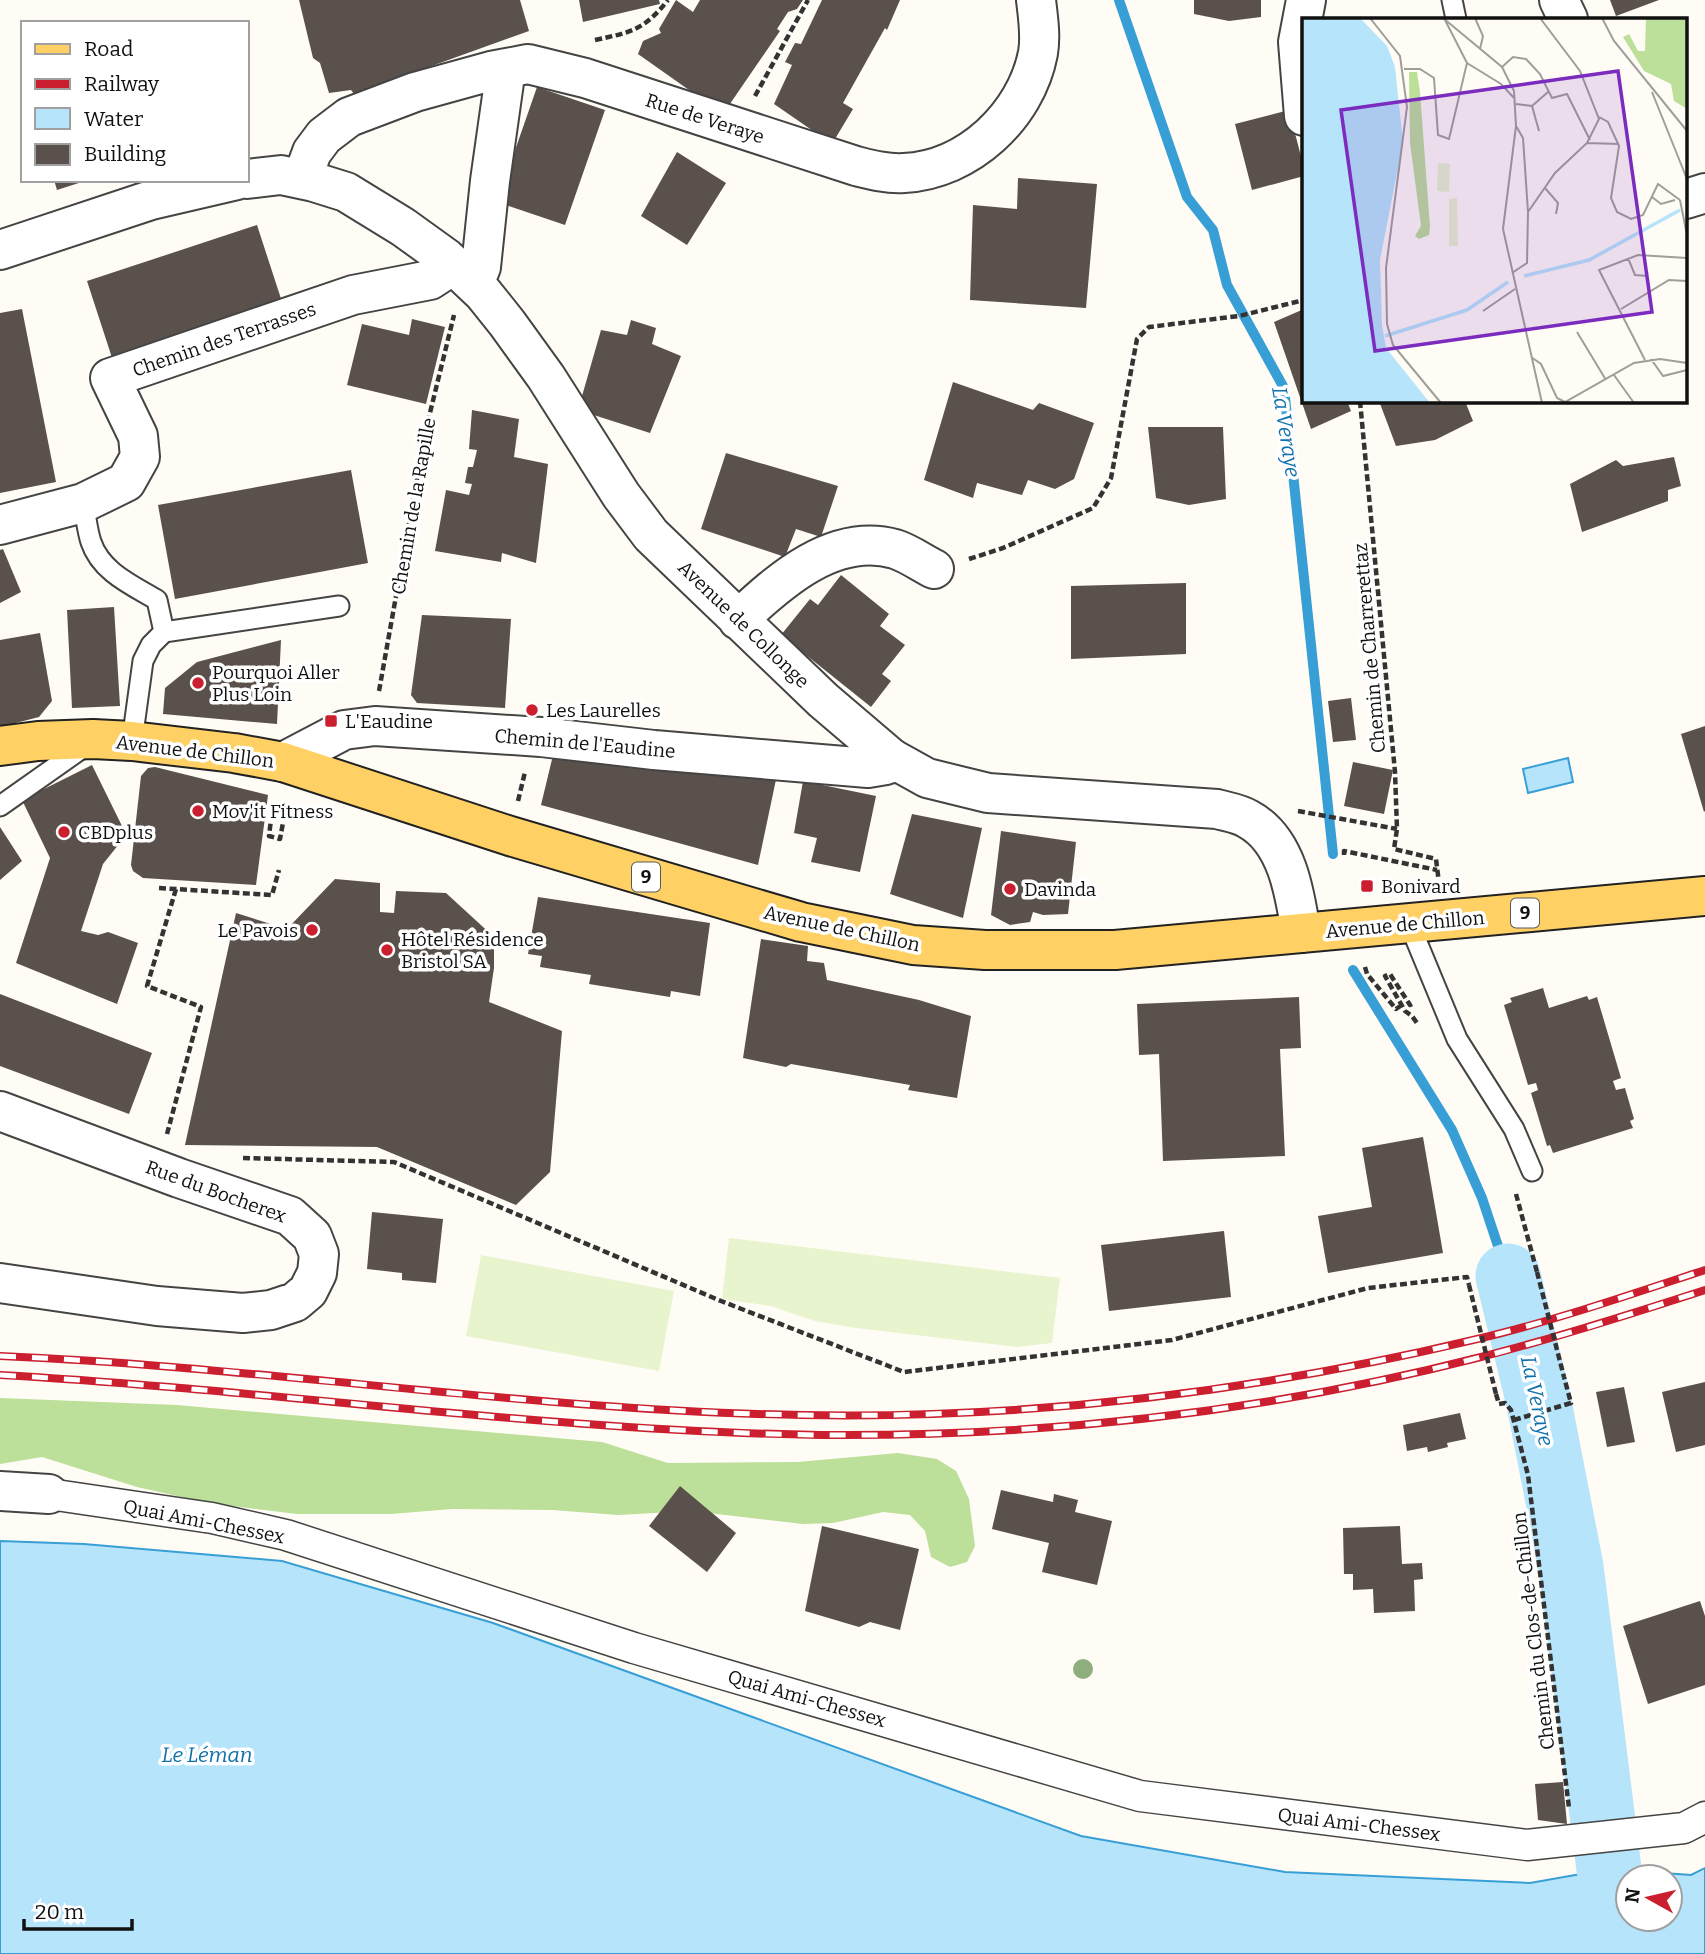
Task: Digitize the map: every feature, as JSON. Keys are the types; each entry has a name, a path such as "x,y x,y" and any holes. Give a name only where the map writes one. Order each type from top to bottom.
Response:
{"main road":[{"name":"Avenue de Chillon","path":"0,746 38,741 132,741 234,753 283,762 510,836 801,922 913,945 985,950 1115,950 1705,897"}],"street":[{"name":"Rue de Veraye","path":"302,178 312,152 324,136 349,117 415,92 528,64 557,70 844,162 885,172 907,173 953,160 992,135 1014,108 1027,86 1038,52 1036,0"},
{"path":"1303,18 1306,0"},
{"path":"1559,0 1568,18"},
{"path":"1302,21 1298,42 1302,91"},
{"path":"463,274 481,267 489,181 506,68"},
{"name":"Avenue de Collonge","path":"248,178 281,175 302,178 346,192 428,244 463,274 501,315 546,377 634,514 651,535 831,708 893,760 927,778 988,793 1217,809 1247,818 1267,836 1283,858 1301,933"},
{"path":"0,250 140,204 229,182"},
{"path":"1688,199 1705,193"},
{"name":"Chemin des Terrasses","path":"0,525 83,503 126,482 140,457 138,436 110,378 353,295 463,274"},
{"path":"738,620 775,585 826,554 860,545 896,550 934,569"},
{"name":"Chemin de l'Eaudine","path":"283,762 344,730 375,726 533,737 868,768 886,765 893,760"},
{"name":"Rue du Bocherex","path":"0,1111 290,1216 312,1236 319,1254 317,1273 308,1291 295,1302 271,1310 243,1313 157,1306 0,1283"},
{"name":"Quai Ami-Chessex","path":"0,1492 49,1494 212,1518 286,1535 634,1648 1140,1796 1527,1845 1684,1828 1705,1817"}],"lane":[{"path":"1452,0 1456,18"},
{"path":"83,503 91,543 101,562 119,578 158,600 164,632"},
{"path":"132,741 144,661 150,645 164,632 339,606"},
{"path":"0,806 93,739"},
{"path":"1409,923 1457,1039 1514,1129 1532,1171"}],"path":[{"path":"584,42 629,32 653,19 668,0"},
{"path":"737,127 808,0"},
{"path":"934,569 1003,548 1093,508 1111,478 1137,339 1149,327 1239,316 1302,300"},
{"name":"Chemin de la Rapille","path":"381,679 426,429 448,333"},
{"name":"Chemin de Charrerettaz","path":"1344,855 1344,851 1437,870 1436,859 1394,849 1397,829 1395,772 1360,402"},
{"path":"510,836 533,737"},
{"path":"273,803 269,836 280,839 283,819"},
{"path":"1303,812 1397,829"},
{"path":"159,888 272,895 279,870"},
{"path":"168,1135 201,1007 147,986 176,889"},
{"path":"1365,967 1367,974 1396,1009 1402,1005"},
{"path":"242,1158 394,1162 721,1301 904,1372 1172,1340 1368,1288 1467,1277 1499,1404 1505,1404 1511,1410 1514,1420 1571,1404 1536,1272"},
{"name":"Chemin du Clos-de-Chillon","path":"1514,1420 1528,1475 1575,1840"}],"green space":[{"path":"729,1238 1060,1278 1052,1343 1017,1347 856,1328 815,1321 771,1306 722,1299"},
{"path":"481,1255 674,1291 659,1371 466,1336"},
{"path":"0,1398 177,1405 602,1442 668,1463 798,1462 898,1453 937,1459 956,1471 969,1499 975,1546 967,1562 950,1567 931,1557 925,1531 910,1515 883,1512 833,1523 803,1524 691,1511 618,1515 552,1510 452,1509 391,1514 297,1514 208,1503 137,1487 42,1457 0,1464"}],"water":[{"path":"1568,758 1573,782 1528,793 1523,769"},
{"name":"Le Léman","path":"0,1541 84,1544 282,1561 493,1623 1081,1836 1285,1872 1530,1883 1614,1869 1614,1933 1684,1933 1684,1874 1691,1875 1705,1868 1705,1954 0,1954"}],"building":[{"path":"299,0 520,0 529,31 354,94 351,90 329,93 320,63 313,58"},
{"path":"579,0 659,0 660,4 583,22"},
{"path":"676,0 693,12 700,0 803,0 797,9 788,12 777,29 780,31 723,114 638,54 643,41 661,33 659,29"},
{"path":"822,0 900,0 887,30 885,28 843,103 853,109 832,144 774,104 792,65 785,62 795,43 801,44"},
{"path":"1194,0 1261,0 1261,17 1229,21 1194,14"},
{"path":"1610,0 1659,0 1616,16"},
{"path":"537,87 605,110 565,225 497,202"},
{"path":"1289,110 1302,160 1302,177 1252,190 1235,124"},
{"path":"677,152 726,183 687,245 641,216"},
{"path":"1018,178 1097,184 1086,308 970,300 973,205 1017,209"},
{"path":"55,182 82,182 57,190"},
{"path":"257,225 285,311 115,367 87,281"},
{"path":"22,309 56,482 0,493 0,313"},
{"path":"1302,310 1302,402 1347,402 1351,411 1311,429 1274,322"},
{"path":"412,319 445,327 426,404 347,385 362,324 409,335"},
{"path":"631,320 656,328 652,344 681,356 650,433 578,410 601,330 627,335"},
{"path":"953,382 1033,410 1039,403 1094,423 1074,479 1055,489 1028,480 1022,495 977,483 973,498 924,480"},
{"path":"1379,402 1465,402 1473,421 1435,440 1396,446"},
{"path":"472,410 519,419 514,457 548,464 536,563 502,553 501,562 435,551 446,490 469,495 472,484 465,483 468,467 473,467 477,450 469,449"},
{"path":"1148,427 1223,427 1226,499 1189,505 1156,498"},
{"path":"726,453 838,486 821,537 796,529 785,557 701,529"},
{"path":"1674,457 1681,486 1668,490 1668,501 1582,532 1570,484 1616,460 1623,466"},
{"path":"351,470 368,563 175,599 158,505"},
{"path":"3,549 21,592 0,603 0,550"},
{"path":"841,575 889,614 880,626 905,645 882,674 891,681 871,707 781,635 810,599 818,605"},
{"path":"1186,583 1186,654 1071,659 1071,586"},
{"path":"114,607 120,706 72,708 67,610"},
{"path":"422,615 511,619 505,708 417,703 411,695"},
{"path":"40,633 52,701 39,717 0,727 0,640"},
{"path":"281,640 277,724 163,714 165,688 197,662"},
{"path":"1351,698 1356,740 1333,742 1328,701"},
{"path":"1705,726 1705,811 1704,812 1681,734"},
{"path":"554,751 778,770 758,865 541,805"},
{"path":"1353,762 1393,770 1384,814 1344,806"},
{"path":"92,765 122,826 119,844 103,864 81,931 98,935 108,932 138,943 117,1004 16,963 50,858 22,800"},
{"path":"155,767 268,795 256,885 143,878 133,871 131,865 141,776 148,768"},
{"path":"803,781 876,796 860,872 811,862 817,838 794,833"},
{"path":"912,814 982,828 963,918 890,894"},
{"path":"0,827 22,861 0,880"},
{"path":"1001,831 1076,842 1068,914 1043,915 1033,912 1030,922 1010,925 991,915"},
{"path":"335,879 380,883 380,912 394,913 396,891 446,893 494,937 494,968 489,1002 562,1031 550,1172 516,1205 377,1147 185,1145 236,913 287,929"},
{"path":"538,897 710,923 700,996 671,991 670,997 589,984 591,975 540,967 542,956 528,954"},
{"path":"761,939 808,946 807,961 824,963 827,980 919,1000 971,1016 957,1098 908,1090 910,1085 743,1058"},
{"path":"1543,988 1549,1008 1587,996 1589,1000 1597,997 1621,1078 1613,1081 1616,1090 1625,1088 1634,1119 1630,1121 1633,1128 1553,1153 1550,1145 1547,1146 1531,1093 1538,1090 1536,1083 1528,1085 1504,1005 1512,1002 1510,998"},
{"path":"0,994 152,1053 129,1114 0,1066"},
{"path":"1299,997 1301,1048 1280,1049 1285,1156 1163,1161 1159,1054 1139,1055 1137,1004"},
{"path":"1423,1137 1443,1253 1328,1273 1318,1216 1372,1207 1362,1148"},
{"path":"372,1212 443,1219 436,1283 402,1280 402,1273 367,1269"},
{"path":"1224,1231 1231,1297 1109,1311 1101,1245"},
{"path":"1705,1382 1705,1445 1676,1452 1662,1392"},
{"path":"1624,1387 1635,1442 1607,1447 1596,1392"},
{"path":"1460,1413 1466,1439 1447,1443 1448,1447 1428,1452 1427,1447 1407,1451 1403,1425"},
{"path":"680,1486 736,1533 707,1572 649,1526"},
{"path":"1001,1490 1053,1502 1054,1494 1078,1500 1075,1512 1112,1521 1097,1585 1042,1572 1049,1543 992,1529"},
{"path":"822,1526 919,1549 900,1630 870,1622 859,1627 805,1611"},
{"path":"1400,1526 1402,1564 1422,1563 1423,1579 1414,1580 1415,1611 1374,1613 1373,1589 1353,1590 1353,1574 1344,1574 1343,1528"},
{"path":"1700,1601 1705,1616 1705,1685 1648,1704 1623,1626"},
{"path":"1563,1782 1567,1824 1538,1820 1535,1784"}],"waterway":[{"name":"La Veraye","path":"1119,0 1187,197 1213,230 1227,285 1284,388 1333,854"},
{"name":"La Veraye","path":"1353,970 1452,1130 1482,1198 1508,1276"},
{"name":"La Veraye","path":"1508,1276 1539,1403 1571,1567 1609,1869"}],"railway":[{"path":"0,1356 201,1369 602,1406 702,1412 803,1415 972,1412 1057,1407 1224,1388 1391,1358 1531,1325 1705,1270"},
{"path":"0,1375 205,1390 512,1418 717,1432 820,1435 987,1431 1153,1417 1318,1393 1509,1350 1705,1290"}],"place":[{"name":"Pourquoi Aller Plus Loin","path":"198,683"},
{"name":"Les Laurelles","path":"532,710"},
{"name":"L'Eaudine","path":"331,721"},
{"name":"Mov'it Fitness","path":"198,811"},
{"name":"CBDplus","path":"64,832"},
{"name":"Bonivard","path":"1367,886"},
{"name":"Davinda","path":"1010,889"},
{"name":"Le Pavois","path":"312,930"},
{"name":"Hôtel Résidence Bristol SA","path":"387,950"}]}
